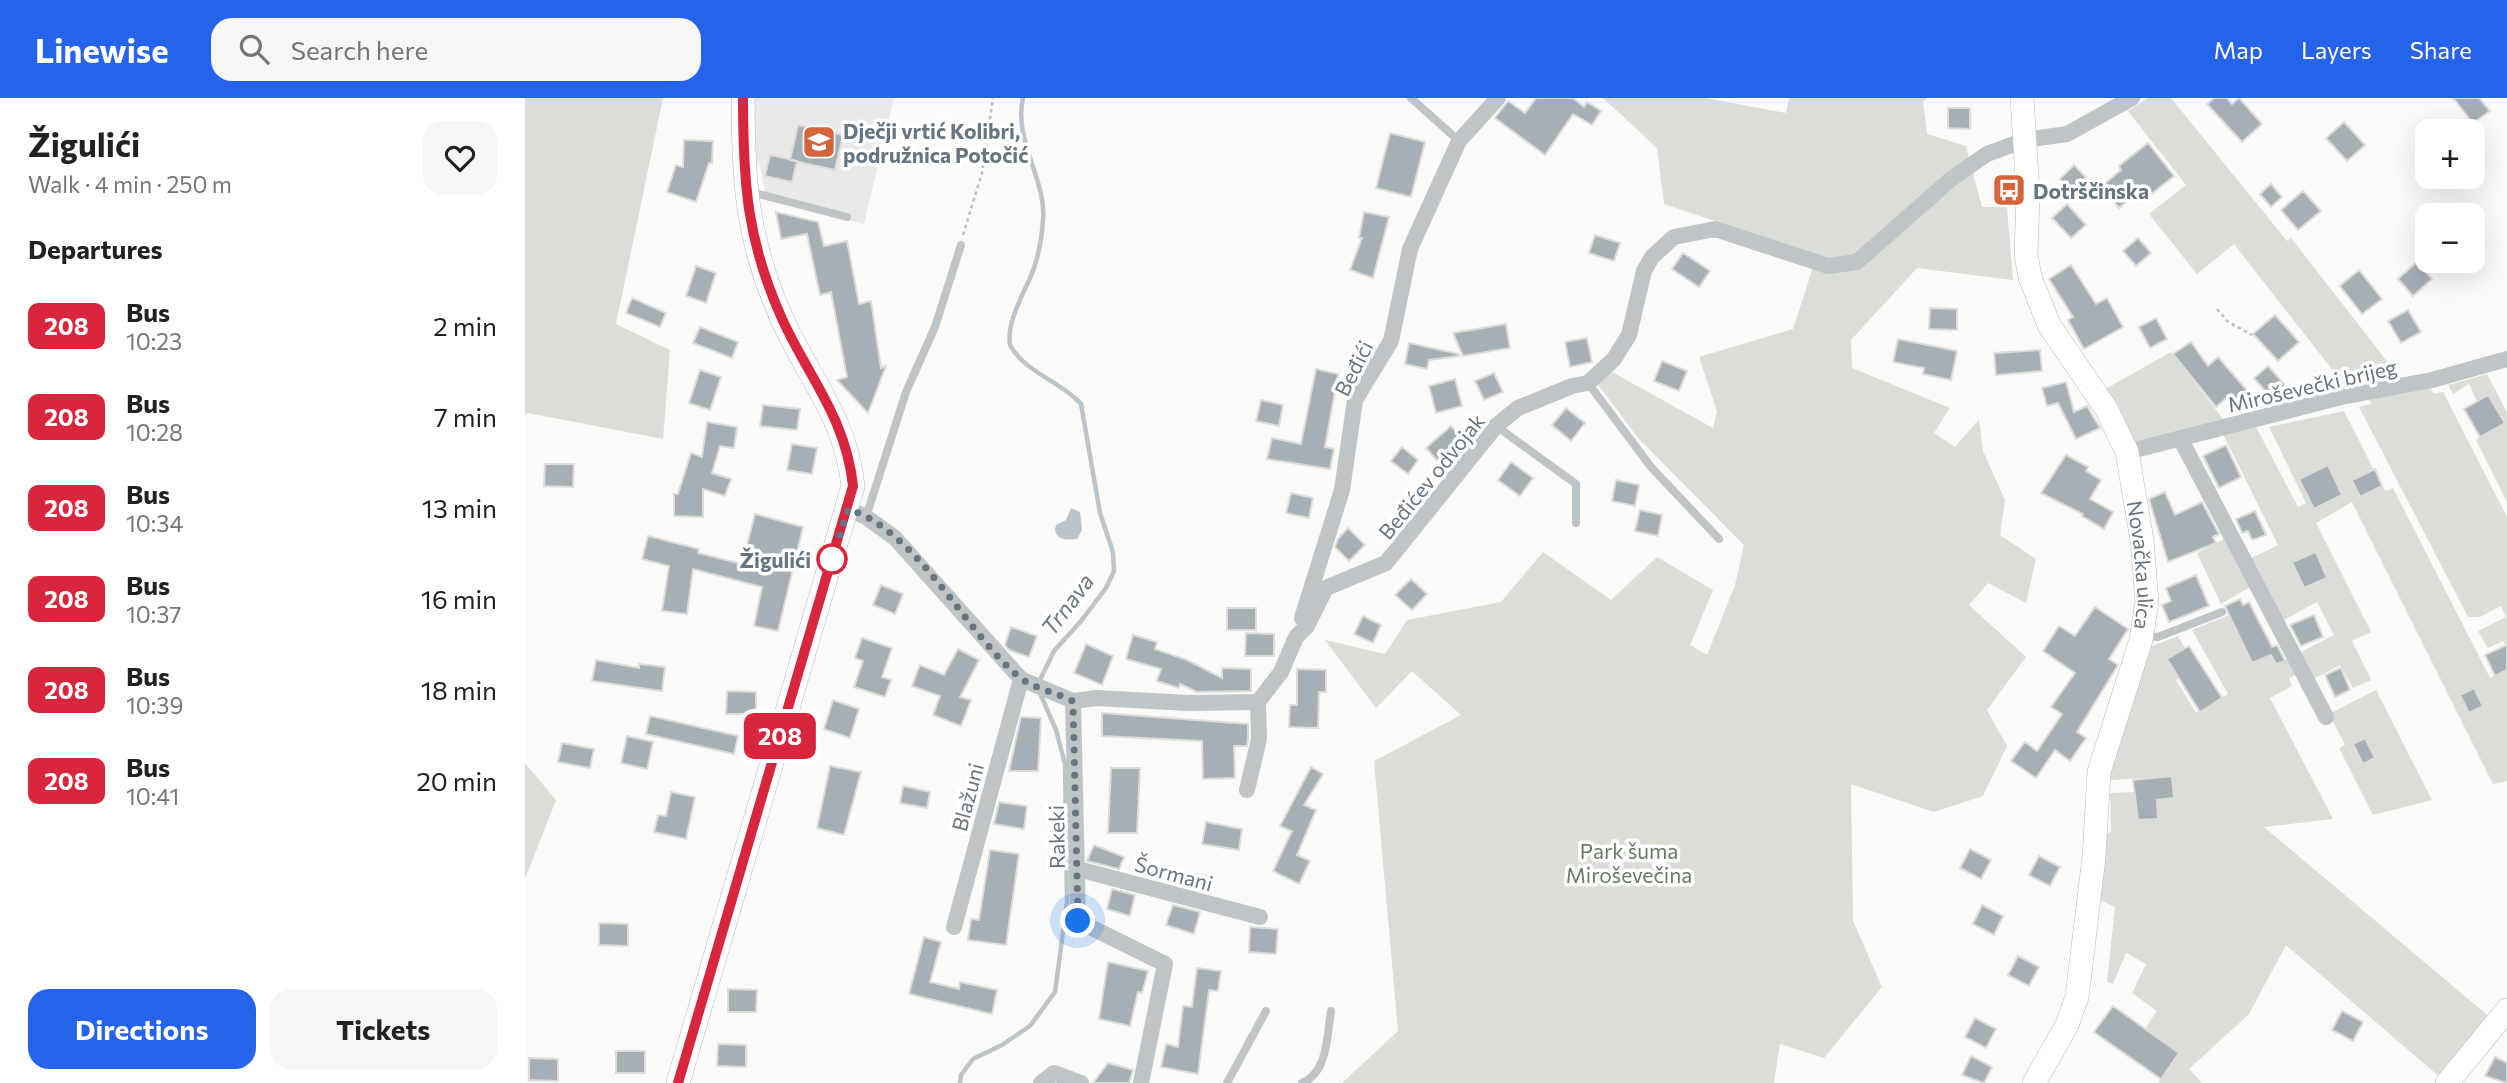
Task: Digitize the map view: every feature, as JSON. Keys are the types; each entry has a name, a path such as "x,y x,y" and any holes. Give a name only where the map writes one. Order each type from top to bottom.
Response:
{"street":[{"path":"678,1083 857,513 841,429 782,320 754,246 745,191 743,98"},
{"name":"Beđići","path":"1296,637 1342,490 1355,400 1391,341 1410,249 1459,141 1499,98"},
{"name":"Novačka ulica","path":"2022,98 2026,255 2030,277 2049,325 2100,398 2127,452 2142,540 2147,602 2142,636 2099,772 2094,857 2077,997 2067,1025 2034,1083"},
{"name":"Beđićev odvojak","path":"1258,702 1281,672 1296,637 1307,626 1326,588 1386,563 1496,426 1518,408 1572,386 1588,383 1614,359 1629,335 1644,271 1652,257 1674,237 1715,229 1828,266 1857,262 1951,179 1987,154 2025,140 2067,134 2132,98"},
{"name":"Miroševečki brijeg","path":"2127,452 2341,397 2432,380 2507,359"},
{"path":"2180,438 2326,717"},
{"path":"857,513 895,538 1024,680 1073,701 1097,698 1188,704 1258,702 1259,739 1247,790"},
{"name":"Blažuni","path":"954,927 1024,680"},
{"name":"Rakeki","path":"1073,701 1078,921 1165,964 1141,1083"},
{"name":"Šormani","path":"1078,869 1260,917"},
{"path":"2447,1083 2507,1010"},
{"path":"1041,1083 1054,1073 1081,1083"}],"lane":[{"path":"1411,98 1459,141"},
{"path":"745,191 846,217"},
{"path":"857,513 935,327 961,245"},
{"path":"1588,383 1651,467 1719,539"},
{"path":"1496,426 1576,484 1576,523"},
{"path":"2142,636 2158,637 2223,612"},
{"path":"1302,1083 1311,1079 1322,1061 1331,1010"},
{"path":"1227,1083 1266,1011"}],"path":[{"path":"961,245 982,173 993,98"},
{"path":"2217,309 2227,321 2252,335"}],"shaded area":[{"name":"Dječji vrtić Kolibri, podružnica Potočić","path":"755,98 894,98 864,224 767,200 759,162 753,161"},
{"path":"1071,508 1080,512 1082,530 1077,539 1063,539 1056,534 1056,525 1066,520"}],"green space":[{"path":"525,98 663,98 616,324 670,350 663,439 528,413 525,416"},
{"name":"Park šuma Miroševečina","path":"1603,98 1706,98 1786,113 1789,98 1927,98 1923,101 1927,134 1966,146 1982,207 2007,207 2013,280 1917,268 1851,340 1852,368 1950,408 1934,433 1955,447 1979,419 1983,451 2005,500 2000,535 2036,559 2026,603 1988,583 1969,605 2026,657 1987,710 2007,746 1983,796 1934,812 1851,784 1853,921 1882,987 1824,1058 1780,1044 1774,1083 1342,1083 1398,1031 1374,761 1461,715 1412,671 1376,708 1325,640 1385,654 1407,620 1501,602 1543,552 1611,600 1657,557 1713,590 1690,645 1707,655 1735,585 1744,545 1639,439 1596,382 1612,372 1713,428 1717,411 1699,357 1793,329 1817,255 1664,204 1657,148"},
{"path":"2148,98 2171,98 2287,241 2291,238 2401,379 2348,390 2234,244 2197,274 2149,214 2186,185 2128,111"},
{"path":"2171,352 2226,423 2134,443 2102,391"},
{"path":"2487,374 2507,412 2507,502 2476,440 2504,422 2488,395 2477,401 2469,384 2453,394 2448,385"},
{"path":"2429,385 2434,394 2443,392 2507,517 2507,647 2503,641 2488,648 2478,631 2506,617 2501,606 2480,617 2468,617 2359,407 2371,404 2370,397"},
{"path":"2344,411 2382,486 2386,491 2393,488 2490,678 2507,670 2507,781 2493,784 2352,502 2316,523 2371,632 2352,641 2371,680 2353,688 2340,665 2312,680 2299,653 2334,635 2317,602 2282,621 2250,559 2278,545 2222,432 2255,425 2298,507 2306,503 2269,427"},
{"path":"2226,538 2250,587 2221,604 2197,553"},
{"path":"2229,615 2252,663 2271,655 2276,664 2288,659 2295,675 2289,678 2292,686 2270,698 2333,819 2264,827 2492,1019 2442,1079 2286,945 2249,1014 2189,1069 2202,1083 2158,1083 2179,1053 2145,1029 2157,1011 2132,993 2146,964 2126,953 2113,984 2107,982 2115,907 2099,899 2107,834 2111,832 2110,793 2134,792 2136,802 2174,797 2172,776 2111,780 2111,774 2105,774 2150,647 2178,636 2185,648 2168,659 2179,678 2176,680 2196,713 2228,694 2192,630"},
{"path":"2376,690 2432,800 2373,815 2339,748 2345,745 2329,714"},
{"path":"525,763 556,800 525,879"}],"building":[{"path":"1536,98 1573,98 1584,107 1587,102 1601,111 1592,125 1573,114 1545,155 1495,118 1508,101 1525,113"},
{"path":"2214,98 2227,98 2232,104 2239,98 2262,124 2242,142 2207,104"},
{"path":"2453,98 2479,98 2490,111 2479,119 2470,119"},
{"path":"1948,108 1970,108 1970,129 1948,128"},
{"path":"2344,122 2365,145 2347,161 2326,138"},
{"path":"798,125 843,135 835,170 790,160"},
{"path":"1390,133 1425,142 1411,197 1376,188"},
{"path":"684,140 713,141 712,163 709,163 696,202 667,192 676,165 683,167"},
{"path":"2148,143 2174,176 2145,199 2138,191 2119,208 2101,187 2121,170 2119,166"},
{"path":"770,155 797,161 792,182 765,176"},
{"path":"2074,165 2093,185 2078,198 2060,179"},
{"path":"2271,184 2282,197 2271,207 2260,194"},
{"path":"2303,191 2321,211 2298,230 2281,210"},
{"path":"2067,204 2086,225 2071,238 2052,218"},
{"path":"776,212 818,222 824,246 847,241 859,304 871,301 881,368 886,366 868,413 837,380 847,377 831,292 820,295 807,234 781,239"},
{"path":"1364,212 1389,217 1373,278 1350,270 1362,238 1359,238"},
{"path":"1595,235 1620,243 1614,261 1589,253"},
{"path":"2138,238 2151,253 2136,266 2123,251"},
{"path":"1683,253 1710,271 1699,287 1672,269"},
{"path":"2415,264 2415,273 2427,273 2432,279 2413,296 2398,279"},
{"path":"2071,265 2096,304 2107,298 2123,327 2084,349 2068,320 2073,317 2049,279"},
{"path":"696,266 716,273 706,303 686,296"},
{"path":"2359,270 2382,299 2362,314 2340,286"},
{"path":"632,298 666,313 660,327 626,313"},
{"path":"1930,308 1957,309 1957,330 1929,329"},
{"path":"2408,310 2421,332 2401,343 2388,321"},
{"path":"2275,315 2299,342 2278,361 2253,334"},
{"path":"2156,318 2167,339 2150,348 2139,327"},
{"path":"1506,324 1510,348 1463,356 1453,333"},
{"path":"700,327 738,342 732,358 693,343"},
{"path":"1587,338 1592,362 1570,367 1565,342"},
{"path":"1898,339 1957,351 1951,380 1923,374 1924,368 1893,362"},
{"path":"2191,342 2208,366 2218,357 2251,395 2240,405 2231,394 2216,407 2173,354"},
{"path":"1409,343 1459,356 1429,360 1427,369 1405,364"},
{"path":"2040,350 2042,371 1996,375 1994,353"},
{"path":"1662,361 1687,371 1679,391 1654,381"},
{"path":"2268,366 2293,394 2285,401 2276,403 2254,378"},
{"path":"1316,369 1338,374 1325,447 1334,449 1330,469 1267,459 1272,438 1301,444"},
{"path":"700,370 721,377 710,410 689,403"},
{"path":"1494,373 1503,392 1484,400 1475,381"},
{"path":"1455,379 1462,406 1436,413 1429,386"},
{"path":"2066,382 2074,412 2087,406 2100,428 2076,439 2058,403 2047,406 2042,388"},
{"path":"2488,395 2505,423 2480,437 2464,409"},
{"path":"1261,400 1283,405 1279,426 1256,421"},
{"path":"763,405 800,409 797,430 760,426"},
{"path":"1566,408 1585,423 1571,441 1552,425"},
{"path":"707,422 737,427 734,448 720,446 712,473 731,479 725,496 703,489 703,517 674,516 674,494 678,494 691,453 702,457"},
{"path":"1451,426 1467,444 1442,466 1426,448"},
{"path":"792,444 817,448 812,474 787,470"},
{"path":"2226,445 2241,477 2219,488 2203,456"},
{"path":"1402,447 1418,460 1408,474 1391,461"},
{"path":"2066,455 2088,467 2086,471 2101,480 2090,499 2113,512 2104,529 2082,516 2083,514 2041,493"},
{"path":"1511,462 1533,478 1520,496 1498,480"},
{"path":"545,464 574,464 573,487 544,486"},
{"path":"2328,465 2342,495 2314,509 2299,479"},
{"path":"2375,469 2382,486 2360,497 2352,480"},
{"path":"1616,480 1639,485 1635,506 1612,501"},
{"path":"2165,492 2175,515 2202,502 2219,534 2213,537 2216,543 2168,562 2149,499"},
{"path":"1291,493 1313,498 1309,518 1286,513"},
{"path":"1640,510 1662,515 1658,536 1635,531"},
{"path":"2255,511 2266,535 2252,540 2248,531 2242,533 2236,519"},
{"path":"755,514 803,527 778,631 754,626 762,587 693,569 687,614 662,611 669,566 642,559 648,536 699,549 698,553 742,564"},
{"path":"1348,528 1365,545 1349,561 1335,547"},
{"path":"2316,552 2327,578 2304,588 2292,562"},
{"path":"2196,575 2209,606 2169,622 2162,605 2171,601 2166,588"},
{"path":"1411,579 1427,594 1412,610 1395,595"},
{"path":"881,585 903,594 895,614 873,605"},
{"path":"2240,599 2243,605 2249,602 2272,647 2277,645 2285,661 2276,664 2271,655 2252,663 2225,606"},
{"path":"2095,607 2128,629 2109,659 2118,665 2077,732 2086,738 2070,761 2055,750 2036,778 2011,761 2025,742 2037,751 2062,714 2051,707 2075,673 2043,651 2059,626 2075,636"},
{"path":"1227,608 1256,608 1256,630 1227,630"},
{"path":"2314,615 2323,637 2301,646 2290,625"},
{"path":"1363,616 1381,625 1373,643 1354,634"},
{"path":"1011,627 1037,636 1029,657 1009,650 1005,645"},
{"path":"1246,633 1274,634 1274,656 1245,656"},
{"path":"1133,635 1157,642 1155,649 1187,660 1222,678 1222,668 1251,669 1251,691 1197,692 1180,684 1179,688 1157,681 1161,669 1126,659"},
{"path":"862,638 892,648 882,677 891,680 885,697 854,687 863,661 855,658"},
{"path":"1086,644 1113,656 1102,685 1074,673"},
{"path":"2507,645 2507,670 2495,676 2485,655"},
{"path":"2189,646 2222,698 2200,712 2167,659"},
{"path":"958,649 979,660 960,697 971,700 961,726 933,715 940,696 912,686 920,665 944,675"},
{"path":"596,660 639,668 639,664 665,667 662,691 592,681"},
{"path":"2341,668 2350,690 2335,697 2325,675"},
{"path":"1297,669 1326,670 1326,692 1319,692 1318,728 1289,727 1290,705 1297,705"},
{"path":"2474,688 2483,706 2469,713 2460,695"},
{"path":"727,691 756,692 756,714 726,714"},
{"path":"833,700 859,709 850,738 824,729"},
{"path":"1102,713 1248,724 1247,746 1234,746 1235,778 1203,779 1202,741 1102,736"},
{"path":"650,716 738,736 734,754 646,734"},
{"path":"1021,717 1041,718 1038,771 1009,771"},
{"path":"627,736 653,742 647,769 621,763"},
{"path":"2365,738 2375,758 2363,764 2353,744"},
{"path":"562,743 594,749 590,768 558,762"},
{"path":"830,766 861,772 844,835 817,828"},
{"path":"1311,767 1323,774 1304,805 1316,810 1297,855 1310,861 1299,884 1273,871 1292,831 1280,826"},
{"path":"1111,768 1140,768 1137,833 1108,833"},
{"path":"2172,776 2174,798 2157,800 2158,819 2138,820 2133,780"},
{"path":"903,786 930,792 927,808 900,803"},
{"path":"671,792 695,797 686,839 654,832 658,815 666,816"},
{"path":"999,802 1027,806 1024,829 994,824"},
{"path":"1206,822 1242,829 1239,850 1202,844"},
{"path":"1094,845 1124,857 1119,869 1087,861"},
{"path":"1970,849 1991,860 1981,879 1960,868"},
{"path":"990,850 1019,854 1006,945 968,940 971,919 979,920"},
{"path":"2039,856 2060,867 2050,886 2029,875"},
{"path":"1184,872 1213,877 1211,893 1182,885"},
{"path":"1112,889 1135,895 1130,916 1107,909"},
{"path":"1173,905 1200,912 1194,934 1166,925"},
{"path":"1982,905 2003,916 1994,935 1973,924"},
{"path":"599,923 628,924 628,946 599,945"},
{"path":"1250,927 1278,929 1276,954 1249,952"},
{"path":"924,937 941,942 930,982 959,989 960,982 997,990 992,1014 909,994"},
{"path":"2018,956 2039,967 2029,986 2008,975"},
{"path":"1108,962 1148,971 1142,993 1138,992 1130,1026 1099,1019"},
{"path":"1197,968 1221,971 1218,991 1209,990 1198,1074 1161,1067 1166,1044 1178,1047 1183,1006 1192,1007"},
{"path":"728,989 757,990 756,1012 728,1012"},
{"path":"2113,1006 2179,1053 2161,1079 2094,1032"},
{"path":"2342,1011 2363,1022 2353,1041 2332,1030"},
{"path":"1975,1018 1996,1029 1986,1048 1965,1037"},
{"path":"718,1044 746,1045 746,1067 717,1066"},
{"path":"616,1051 645,1051 645,1073 616,1073"},
{"path":"1971,1056 1992,1067 1984,1083 1962,1075"},
{"path":"2495,1057 2507,1063 2507,1083 2485,1076"},
{"path":"529,1058 558,1059 558,1081 529,1080"},
{"path":"1108,1063 1133,1070 1129,1083 1093,1083"}],"waterway":[{"name":"Trnava","path":"1023,98 1022,129 1040,190 1043,220 1036,262 1017,306 1011,326 1010,345 1025,363 1081,404 1100,513 1113,552 1114,571 1106,588 1054,651 1039,682"},
{"name":"Trnava","path":"960,1083 961,1075 973,1059 1002,1045 1030,1026 1055,992 1067,902 1065,764 1056,730 1039,691"}],"bus line":[{"name":"208","path":"678,1083 853,486 851,464 841,429 782,320 754,246 743,177 743,98"}],"place":[{"name":"Dječji vrtić Kolibri, podružnica Potočić","path":"819,142"},
{"name":"Dotrščinska","path":"2009,190"},
{"name":"Žigulići","path":"832,559"}],"route":[{"path":"832,559 848,509 858,512 895,538 939,584 1021,679 1073,701 1078,921"}]}
